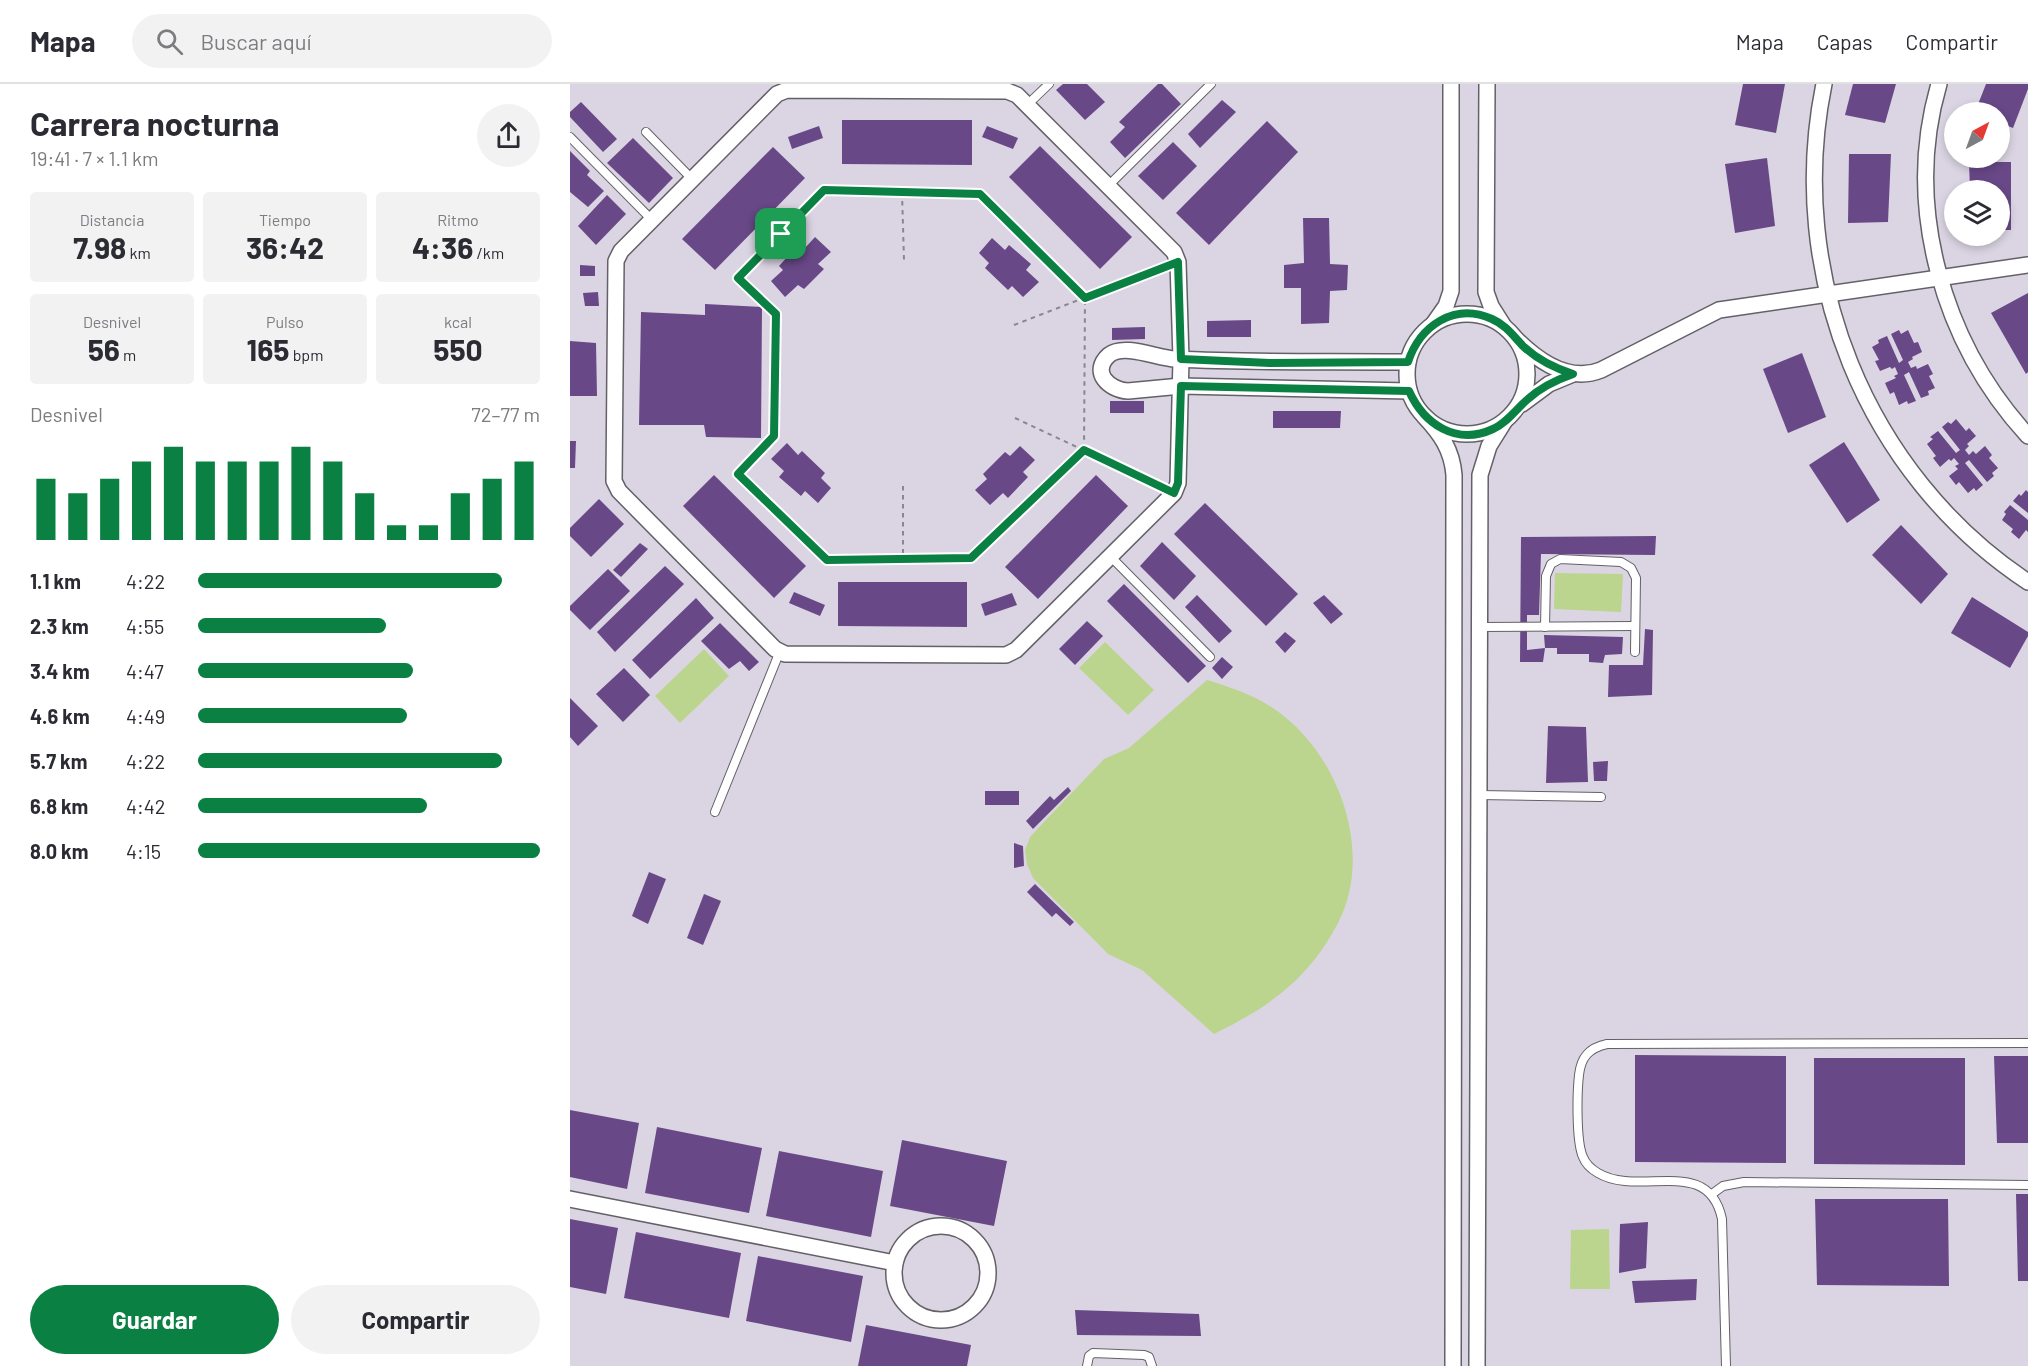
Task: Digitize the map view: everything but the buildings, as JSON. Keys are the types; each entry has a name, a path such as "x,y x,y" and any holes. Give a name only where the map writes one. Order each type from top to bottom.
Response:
{"street":[{"path":"1451,84 1450,291 1442,313 1417,342 1408,362 1407,376 1409,391 1415,404 1444,440 1452,458 1454,475 1453,1366"},
{"path":"1487,84 1486,292 1491,306 1516,339 1541,360 1573,374 1588,374 1601,370 1719,310 2028,265"},
{"path":"1824,84 1816,133 1814,198 1819,252 1827,295 1858,383 1872,411 1905,464 1945,512 1991,555 2028,582"},
{"path":"1939,84 1932,116 1926,170 1929,224 1939,278 1957,329 1970,354 1998,401 2028,436"},
{"path":"823,87 907,87 1007,91 1017,95 1027,105 1174,252 1178,262 1181,386 1178,483 1174,493 1016,650 1006,655 785,654 619,491 614,481 616,261 621,251 777,94 787,90 823,87"},
{"path":"1432,325 1446,318 1468,314 1491,319 1505,327"},
{"path":"1477,1366 1480,475 1489,447 1522,401 1527,386 1528,369 1524,353 1516,339"},
{"path":"1408,362 1270,363 1181,359 1120,350 1110,354 1104,361 1102,371 1104,380 1110,386 1120,390 1181,386 1409,391"},
{"path":"1270,363 1270,387"},
{"path":"1424,416 1449,432 1478,434 1492,430 1538,391 1573,374"},
{"path":"570,1200 895,1263"},
{"path":"940,1226 955,1228 969,1235 980,1246 986,1260 988,1276 985,1291 965,1314 950,1319 935,1320 920,1315 908,1306 898,1293 894,1278 895,1263 901,1249 911,1237 924,1229 940,1226"}],"lane":[{"path":"1027,105 1048,84"},
{"path":"1108,186 1211,84"},
{"path":"646,132 692,179"},
{"path":"570,136 652,220"},
{"path":"1110,556 1210,657"},
{"path":"1545,627 1546,576 1551,564 1560,560 1621,562 1631,568 1636,578 1635,652"},
{"path":"1480,627 1634,626"},
{"path":"715,812 780,651"},
{"path":"1479,795 1601,797"},
{"path":"1726,1366 1722,1219 1719,1206 1712,1194 1701,1185 1684,1181 1620,1181 1603,1176 1591,1169 1583,1158 1580,1143 1579,1079 1581,1064 1586,1053 1597,1046 1606,1044 2028,1044"},
{"path":"1712,1194 1723,1185 1744,1182 2028,1185"},
{"path":"1087,1366 1089,1356 1093,1353 1144,1354 1149,1357 1152,1366"}],"path":[{"path":"824,190 980,194 1085,298 1084,450 971,558 827,560 738,474 774,436 776,314 738,278 824,190"},
{"path":"902,192 904,260"},
{"path":"1014,325 1178,262"},
{"path":"1015,418 1174,493"},
{"path":"903,486 903,559"}],"shaded area":[{"path":"570,84 2028,84 2028,1366 570,1366"}],"green space":[{"path":"1555,573 1623,574 1621,612 1554,609"},
{"path":"1105,642 1154,690 1128,715 1079,668"},
{"path":"704,649 729,676 680,723 655,696"},
{"path":"1207,680 1237,690 1267,704 1305,736 1322,759 1336,785 1346,812 1352,841 1353,869 1348,897 1338,923 1327,943 1301,976 1270,1002 1214,1034 1142,970 1108,954 1033,878 1027,864 1025,850 1030,837 1104,759 1129,748"},
{"path":"1609,1229 1610,1289 1570,1289 1571,1230"}],"route":[{"path":"824,190 980,194 1085,298 1178,262 1181,359 1270,363 1408,362 1421,335 1432,325 1461,314 1491,319 1505,327 1532,354 1573,374 1549,384 1529,398 1504,422 1492,430 1478,434 1449,432 1436,425 1424,416 1409,391 1181,386 1178,483 1174,493 1084,450 971,558 827,560 738,474 774,436 776,314 738,278 781,234 824,190"}]}
